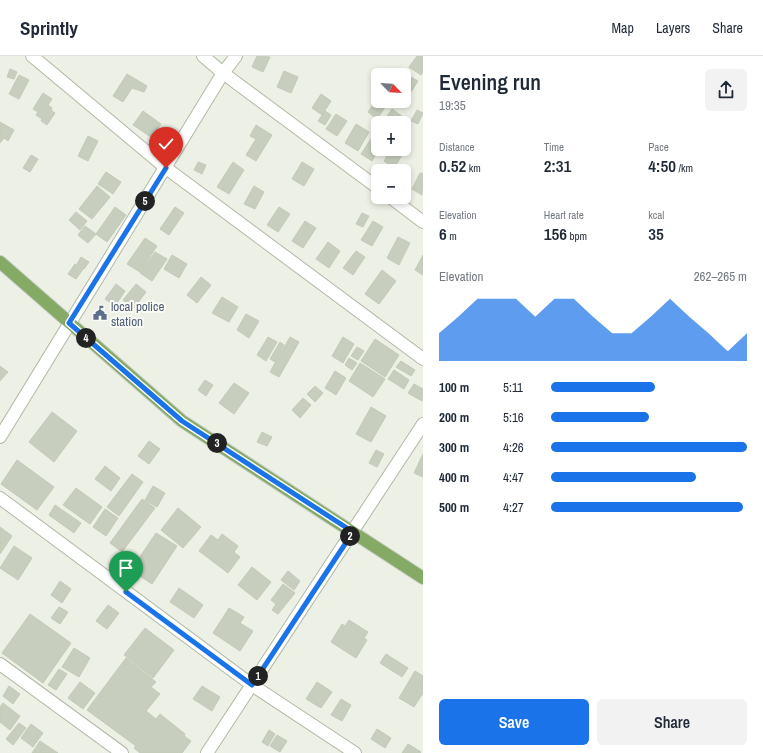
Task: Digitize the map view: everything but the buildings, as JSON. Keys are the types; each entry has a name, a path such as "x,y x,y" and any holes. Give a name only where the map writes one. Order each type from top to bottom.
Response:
{"main road":[{"path":"0,262 182,421 423,578"}],"street":[{"path":"32,56 166,168 423,359"},
{"path":"203,56 223,73 371,183"},
{"path":"0,437 223,73 236,56"},
{"path":"399,204 423,222"},
{"path":"207,753 423,424"},
{"path":"0,498 252,685 355,753"},
{"path":"0,664 122,753"}],"place":[{"name":"local police station","path":"100,313"}],"route":[{"path":"126,592 252,685 353,532 182,421 69,323 166,168"}]}
